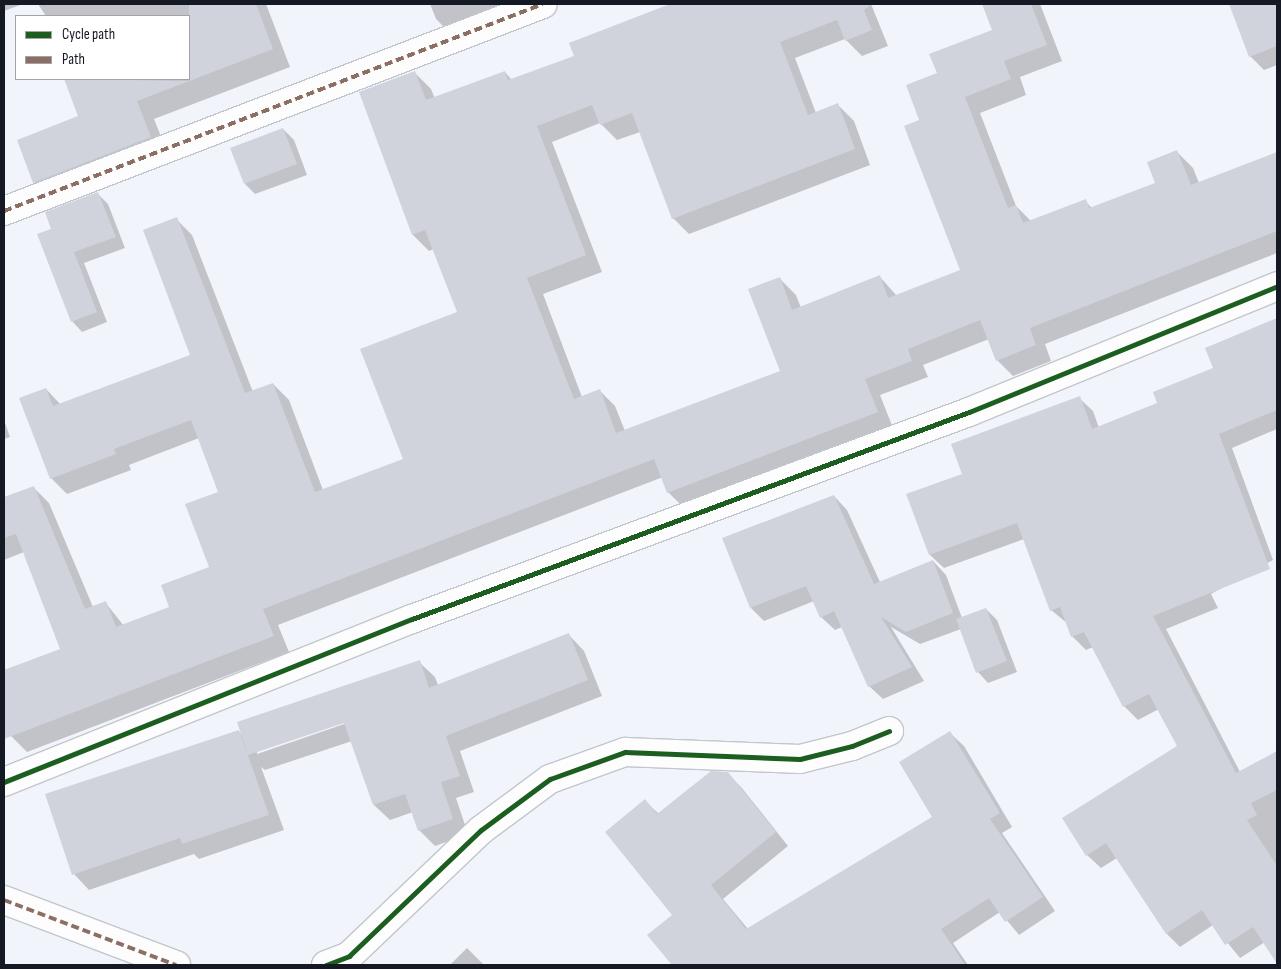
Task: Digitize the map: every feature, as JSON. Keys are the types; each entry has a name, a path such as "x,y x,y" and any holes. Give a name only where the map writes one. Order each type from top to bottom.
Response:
{"street":[{"path":"4,212 544,4"},
{"path":"4,782 412,619 969,412 1277,286"},
{"path":"326,965 349,956 481,830 550,779 625,752 800,759 852,746 889,731"},
{"path":"4,900 176,965"}],"building":[{"path":"189,4 256,4 273,49 137,101 151,137 33,183 17,140 78,116 64,80 189,81"},
{"path":"670,4 872,4 864,10 872,30 845,41 837,20 780,42 808,115 838,103 855,149 672,219 632,113 600,125 592,105 537,126 586,255 527,278 574,399 600,389 616,433 780,371 748,289 780,277 792,310 880,275 888,298 960,270 904,126 919,120 906,85 937,73 929,54 992,30 982,4 1031,4 1047,45 1004,61 1011,79 965,97 1008,208 1016,205 1023,223 1086,199 1089,208 1155,183 1147,162 1177,150 1191,185 1277,152 1277,231 1030,328 1036,345 996,361 980,320 908,349 912,361 865,379 878,412 667,493 654,459 263,609 274,636 4,739 4,670 60,649 16,534 4,538 4,497 34,486 85,609 106,601 116,627 169,607 161,585 209,567 185,504 218,492 191,420 114,449 116,454 50,479 19,398 46,388 53,406 190,355 143,230 177,217 245,393 273,383 315,492 403,459 360,349 457,312 425,230 412,235 359,92 415,71 426,100 505,71 508,80 574,56 569,43"},
{"path":"1229,4 1277,4 1277,46 1249,57"},
{"path":"283,128 297,164 244,184 230,148"},
{"path":"98,192 116,237 74,252 97,312 71,322 37,234 51,229 45,212"},
{"path":"1277,318 1277,410 1219,434 1270,569 1153,616 1236,773 1277,751 1277,790 1251,803 1257,815 1247,820 1277,866 1277,964 1253,927 1225,945 1202,910 1166,934 1106,843 1086,856 1062,818 1177,746 1149,694 1123,707 1084,632 1071,637 1060,607 1050,611 1017,523 929,555 906,494 962,474 951,444 1080,396 1092,429 1157,403 1153,392 1213,368 1205,348"},
{"path":"834,495 874,584 933,560 953,613 906,632 881,617 912,667 868,687 834,611 820,618 806,586 750,608 722,538"},
{"path":"986,608 1007,661 976,673 956,619"},
{"path":"569,633 588,680 446,736 460,776 441,782 453,819 418,831 405,794 373,805 344,723 248,755 237,722 420,660 429,688"},
{"path":"239,730 269,815 182,844 180,838 72,875 45,794"},
{"path":"950,731 1000,813 990,819 1043,897 1005,922 989,898 941,929 965,965 672,965 647,935 672,915 605,832 645,799 657,814 711,771 728,772 776,832 711,885 746,929 932,817 899,762"}],"marked path":[{"path":"4,211 543,4"},
{"path":"4,900 176,965"}],"cycle path":[{"path":"4,782 412,619 969,412 1277,286"},
{"path":"326,965 349,956 481,830 550,779 625,752 800,759 852,746 889,731"}]}
